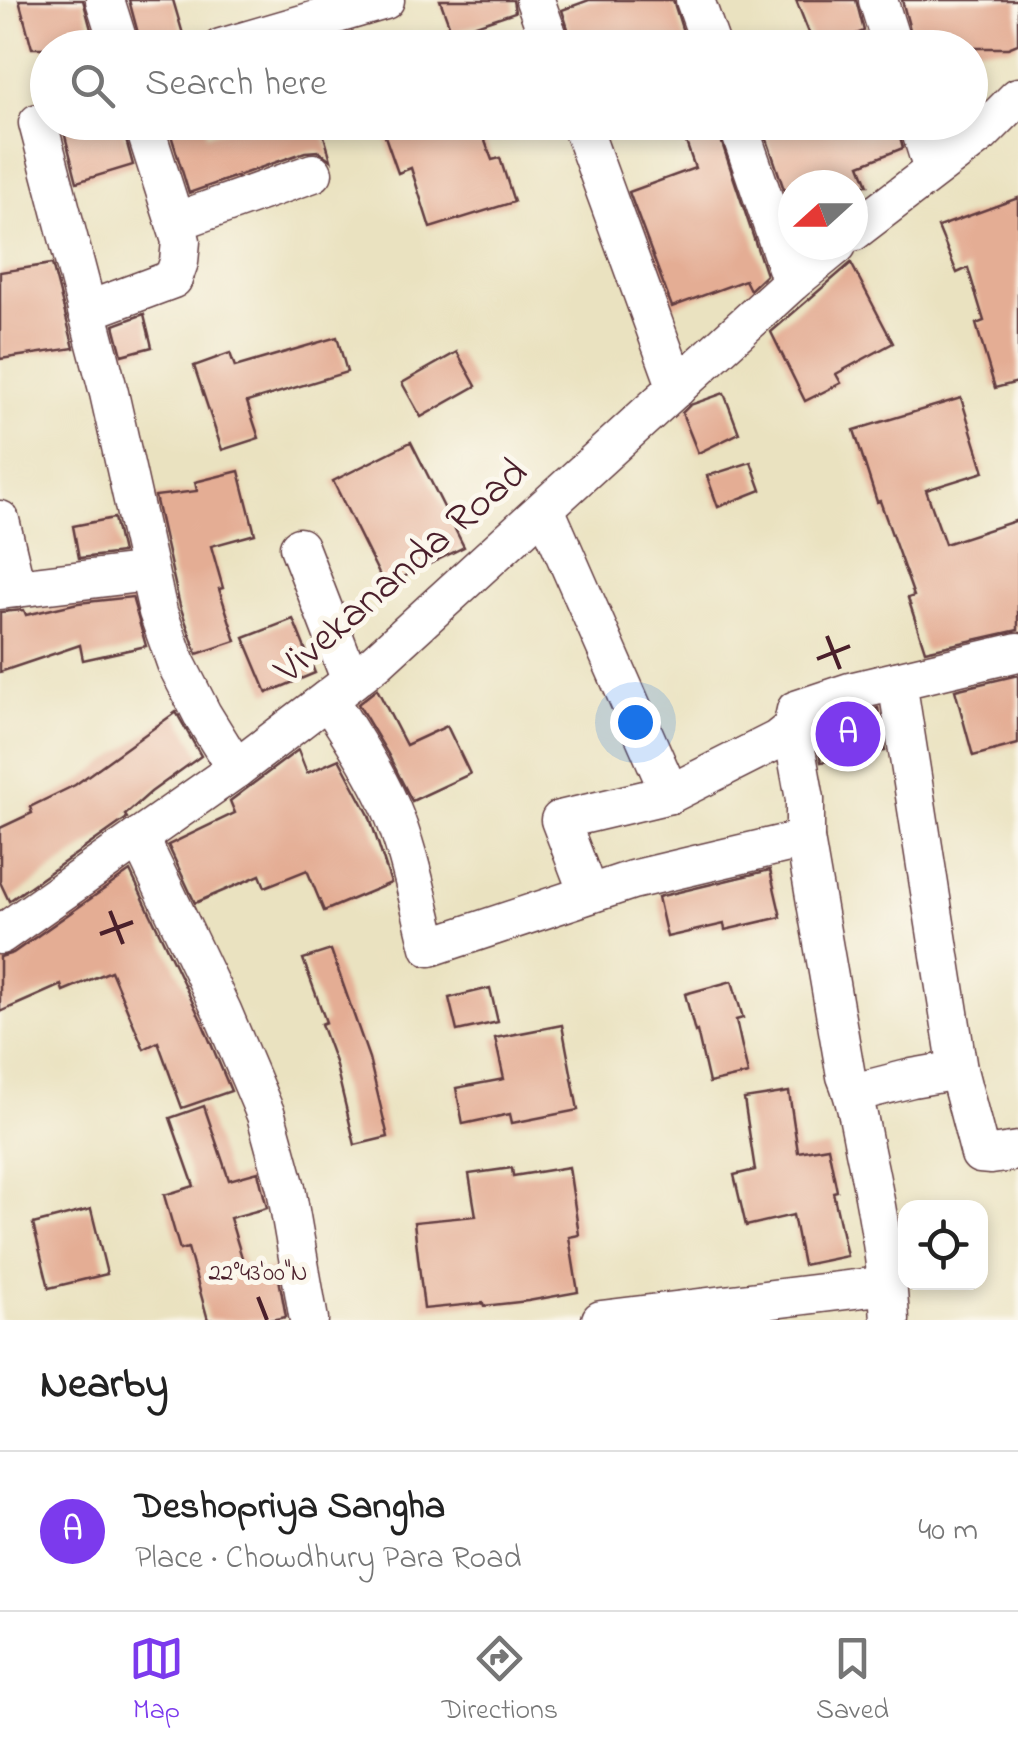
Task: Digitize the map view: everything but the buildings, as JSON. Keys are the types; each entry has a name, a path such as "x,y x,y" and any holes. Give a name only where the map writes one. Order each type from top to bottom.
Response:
{"street":[{"path":"106,0 115,30"},
{"path":"283,30 385,0"},
{"path":"534,0 545,30"},
{"path":"695,0 706,30"},
{"path":"878,0 888,30"},
{"path":"988,127 1018,98"},
{"path":"42,140 109,392 158,612 176,663 236,770"},
{"path":"87,311 173,280 181,241 149,140"},
{"path":"587,140 677,388"},
{"path":"744,140 792,282"},
{"path":"924,140 934,170"},
{"path":"868,221 973,140"},
{"path":"174,222 314,173"},
{"name":"Vivekananda Road","path":"0,935 236,770 376,662 819,260"},
{"path":"545,509 670,794"},
{"path":"0,520 8,589 148,572"},
{"path":"299,547 339,690 391,808 430,947 632,880 805,839"},
{"path":"601,1320 889,1302 871,1176 846,1076 805,839 804,799 792,728 796,710 850,692 1018,652"},
{"path":"897,681 958,1070 980,1154 1018,1150"},
{"path":"588,893 560,820 670,794 777,740 792,728"},
{"path":"139,837 222,1011 266,1115 286,1188 308,1320"},
{"path":"853,1093 958,1070"}],"place":[{"name":"Deshopriya Sangha","path":"848,734"}]}
